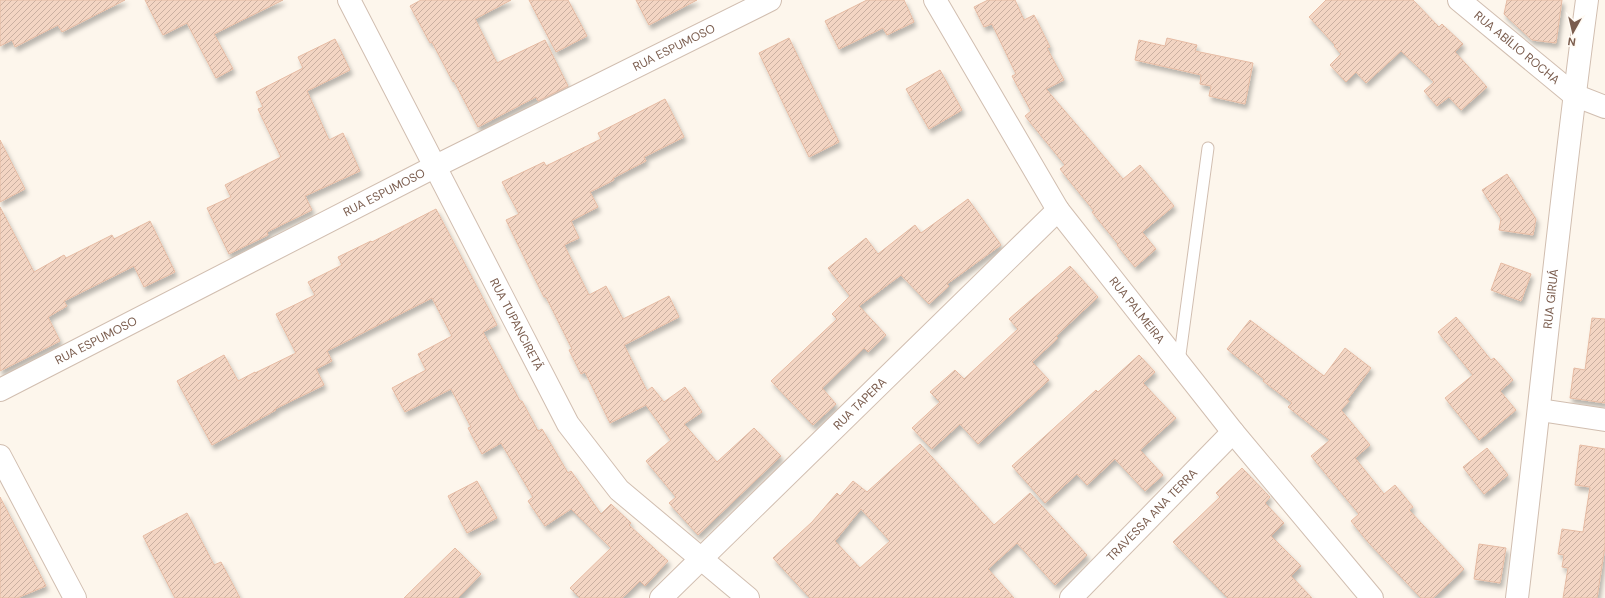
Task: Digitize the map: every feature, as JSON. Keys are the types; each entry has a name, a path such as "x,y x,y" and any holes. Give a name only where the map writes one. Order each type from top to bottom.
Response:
{"street":[{"name":"RUA TUPANCIRETÃ","path":"349,0 568,424 619,490 748,598"},
{"name":"RUA ESPUMOSO","path":"0,390 434,166 770,0"},
{"name":"RUA PALMEIRA","path":"935,0 1058,210 1179,365 1372,598"},
{"name":"RUA ABÍLIO ROCHA","path":"1459,0 1574,95 1605,107"},
{"name":"RUA GIRUÁ","path":"1517,598 1540,410 1574,95 1587,0"},
{"name":"RUA TAPERA","path":"661,598 1058,210"},
{"path":"1540,410 1605,420"},
{"name":"TRAVESSA ANA TERRA","path":"1071,598 1234,432"},
{"path":"0,456 75,598"}],"lane":[{"path":"1179,365 1208,148"}],"building":[{"path":"0,0 125,0 62,32 58,25 15,47 12,40 0,46"},
{"path":"145,0 283,0 214,34 233,69 216,78 187,23 163,35"},
{"path":"421,0 511,0 475,19 497,63 545,40 568,86 538,101 536,97 478,127 454,81 453,82 432,42 430,43 410,6"},
{"path":"529,0 568,0 587,36 556,52"},
{"path":"636,0 697,0 649,25"},
{"path":"867,0 904,0 914,22 887,35 883,28 839,49 825,21"},
{"path":"988,0 1015,0 1024,20 1034,15 1050,47 1047,48 1064,80 1046,89 1123,179 1140,165 1174,206 1142,232 1156,249 1135,267 1092,212 1094,211 1060,169 1065,165 1025,116 1031,111 1012,76 1016,74 992,24 984,27 974,7"},
{"path":"1326,0 1413,0 1439,27 1442,24 1463,44 1455,52 1487,87 1461,110 1449,97 1437,106 1424,91 1434,82 1401,51 1366,83 1356,72 1346,82 1330,65 1341,54 1334,46 1335,45 1309,17"},
{"path":"1507,0 1562,0 1556,43 1532,40 1504,14"},
{"path":"789,38 839,142 809,157 759,53"},
{"path":"1167,38 1197,45 1195,51 1253,63 1245,104 1209,96 1211,86 1200,84 1201,75 1135,60 1139,40 1165,46"},
{"path":"335,39 350,70 307,91 329,140 343,133 360,171 305,196 312,210 267,232 268,235 229,254 207,208 231,197 225,185 281,157 258,109 263,107 256,92 303,68 298,57"},
{"path":"940,70 962,110 929,129 906,89"},
{"path":"665,99 684,137 644,157 646,161 590,192 598,207 571,221 579,238 564,245 589,295 606,286 623,319 669,296 679,317 624,345 647,391 652,387 664,402 685,387 702,412 684,424 717,462 754,428 781,456 698,535 669,503 676,497 646,461 671,440 646,405 610,423 585,372 581,374 569,350 572,349 546,297 544,297 506,220 519,214 502,182 544,162 546,166 601,139 598,133"},
{"path":"0,140 25,189 0,202"},
{"path":"1507,174 1536,219 1533,235 1499,230 1501,219 1482,190"},
{"path":"968,199 1001,245 947,284 949,286 929,304 901,275 859,306 886,335 868,352 864,348 822,388 836,404 813,425 771,381 837,319 832,314 850,296 828,268 866,238 878,254 915,225 921,233"},
{"path":"0,207 34,272 64,255 66,258 112,235 114,239 150,221 175,272 144,287 134,266 64,301 67,306 48,317 60,341 0,371"},
{"path":"436,209 497,325 483,332 538,431 542,429 568,473 571,471 601,514 611,504 631,523 629,525 668,561 645,586 640,581 622,598 580,598 570,588 611,548 571,509 545,526 528,501 533,497 501,443 482,454 468,428 471,427 451,389 405,412 392,388 426,370 418,354 452,336 432,298 327,351 332,361 316,369 324,385 275,409 276,410 212,445 177,381 224,355 238,381 296,353 276,314 315,295 308,282 342,265 338,257 371,241 372,242"},
{"path":"1501,263 1531,274 1521,301 1491,290"},
{"path":"1070,266 1098,297 1056,336 1058,338 1032,362 1049,380 978,444 960,424 932,449 912,428 940,402 930,392 955,370 964,379 1018,329 1009,319"},
{"path":"1456,317 1491,360 1494,358 1513,380 1500,391 1516,410 1479,440 1445,398 1473,375 1438,332"},
{"path":"1592,318 1605,319 1605,403 1570,398 1574,368 1585,370"},
{"path":"1250,320 1324,376 1345,348 1371,368 1347,400 1349,401 1341,410 1370,445 1355,458 1384,494 1395,485 1413,507 1409,510 1464,569 1433,598 1421,598 1368,542 1351,521 1359,514 1311,456 1330,440 1288,407 1292,403 1263,381 1264,379 1227,349"},
{"path":"1139,355 1155,372 1143,383 1176,418 1140,450 1163,475 1145,491 1115,459 1087,485 1077,474 1045,503 1012,466 1096,390 1098,392"},
{"path":"920,444 994,525 1030,493 1087,555 1055,585 1017,543 988,569 1014,598 810,598 773,558 812,522 837,493 840,496 853,481 867,492","holes":["861,509 890,541 860,568 835,541"]},
{"path":"1580,445 1605,449 1605,546 1597,598 1563,598 1568,568 1562,567 1564,555 1558,554 1562,529 1583,532 1590,487 1575,485"},
{"path":"1487,448 1508,475 1484,494 1463,467"},
{"path":"1242,468 1270,497 1265,503 1284,523 1271,536 1301,566 1291,576 1312,598 1228,598 1173,542 1220,497 1216,493"},
{"path":"477,481 497,518 467,533 448,496"},
{"path":"0,497 46,586 17,598 0,598"},
{"path":"187,513 214,565 221,562 240,598 175,598 143,536"},
{"path":"1479,544 1506,548 1500,583 1474,579"},
{"path":"455,548 481,574 458,598 404,598"}]}
